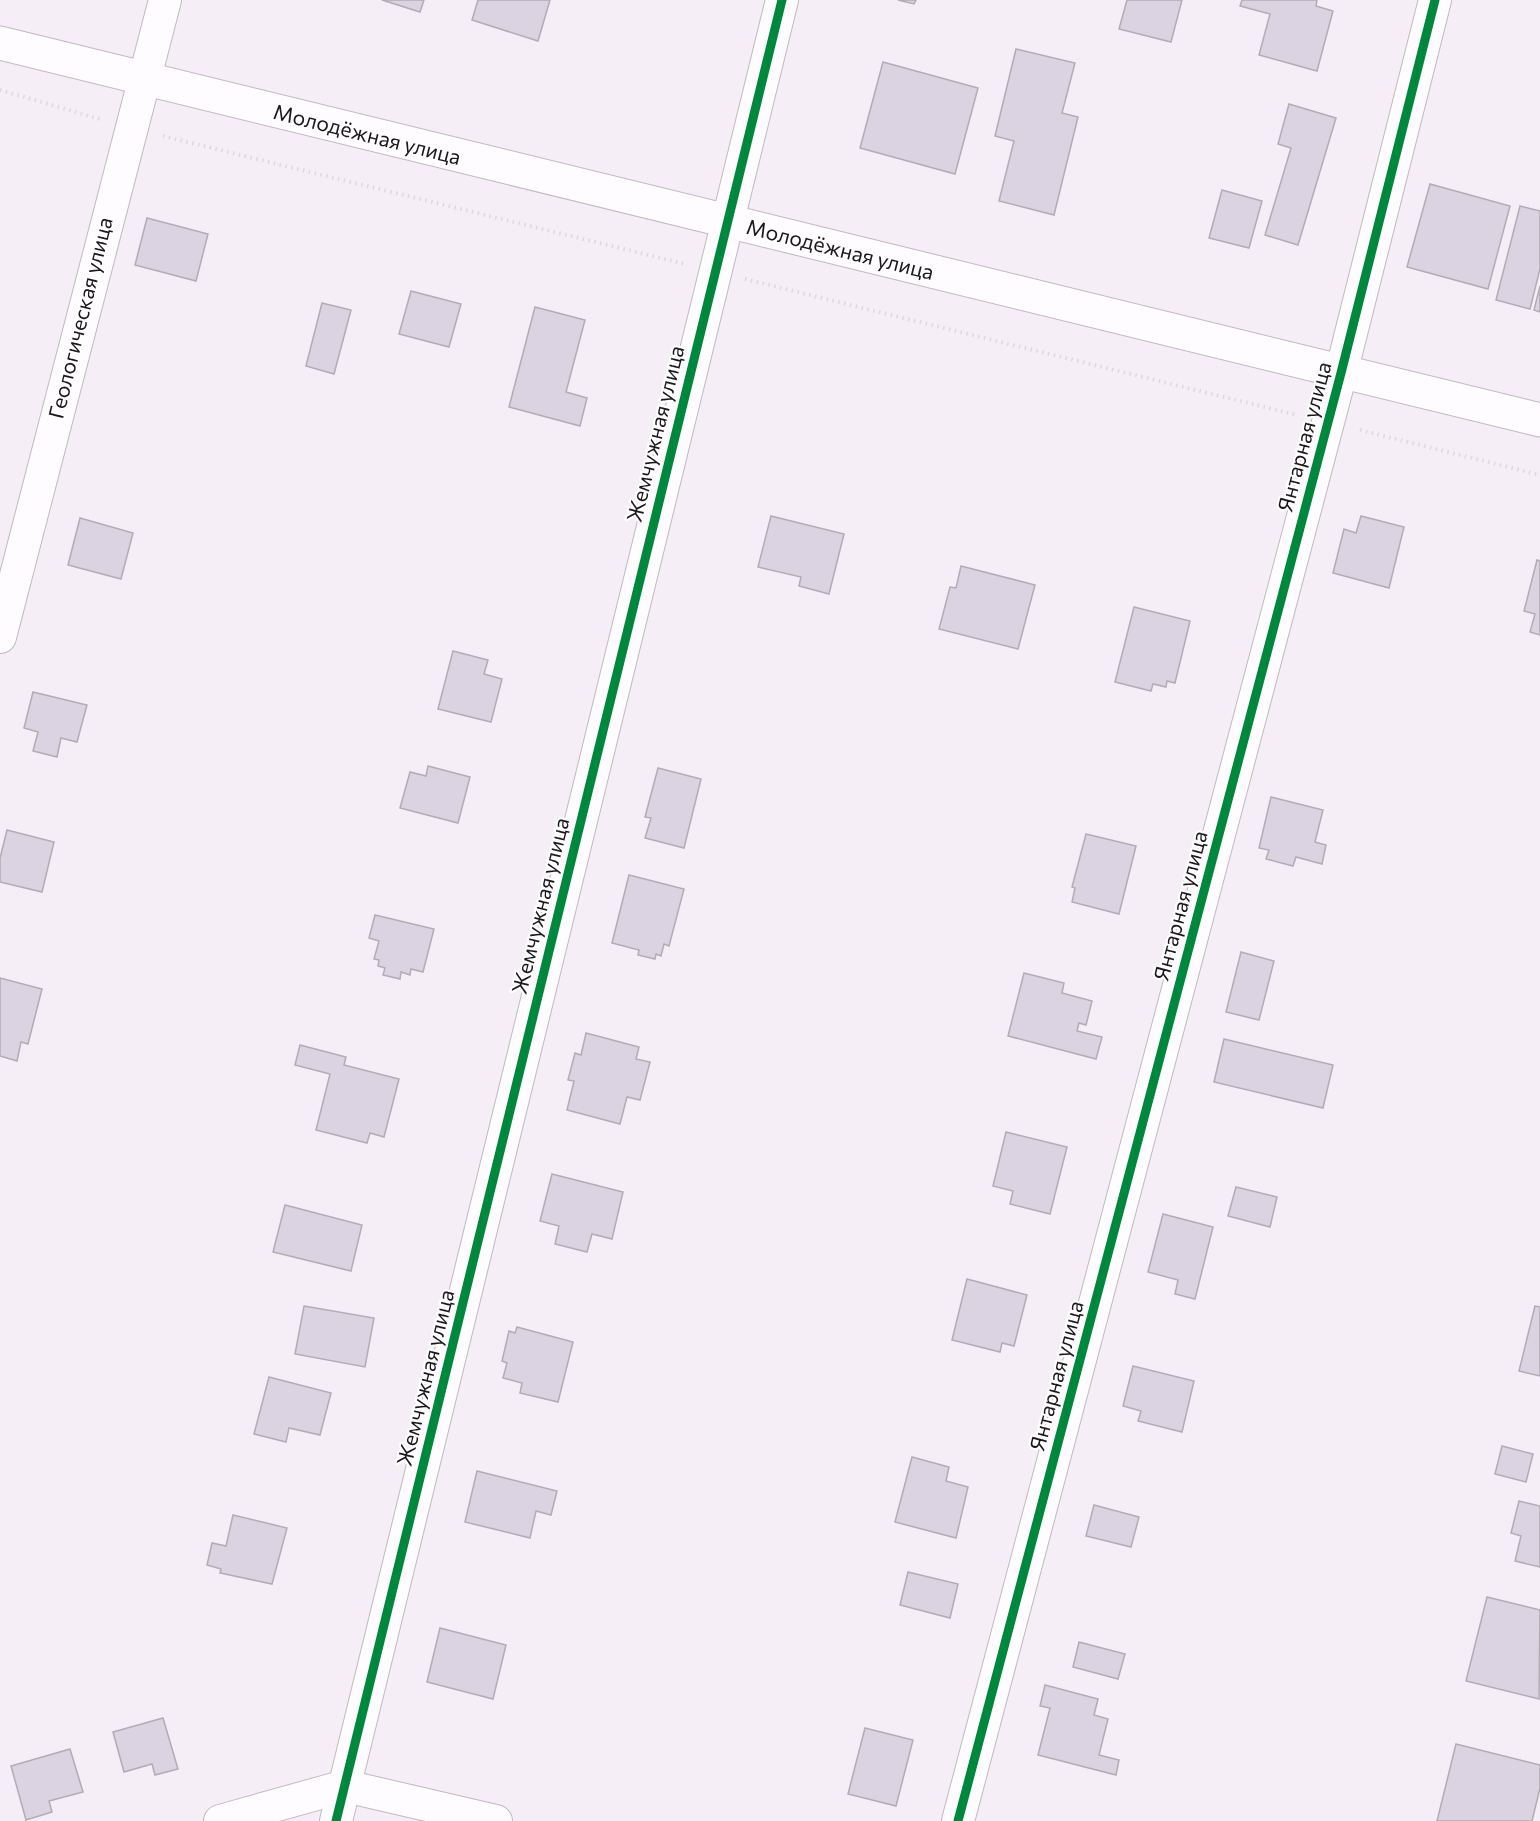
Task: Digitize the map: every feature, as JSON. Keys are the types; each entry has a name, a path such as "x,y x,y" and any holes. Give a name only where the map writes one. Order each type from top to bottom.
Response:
{"street":[{"name":"Геологическая улица","path":"0,637 165,0"},
{"name":"Жемчужная улица","path":"336,1821 782,0"},
{"name":"Янтарная улица","path":"958,1821 1328,423 1435,0"},
{"name":"Молодёжная улица","path":"0,43 145,81 1540,420"},
{"path":"220,1821 345,1786 496,1821"}],"path":[{"path":"0,90 130,128 1540,475"}],"building":[{"path":"382,0 424,0 420,12"},
{"path":"478,0 550,0 538,41 472,20"},
{"path":"898,0 916,0 914,4"},
{"path":"1127,0 1182,0 1171,42 1119,29"},
{"path":"1242,0 1317,0 1316,6 1333,11 1317,71 1259,55 1270,14 1240,6"},
{"path":"1016,49 1075,63 1062,113 1078,117 1054,215 999,201 1014,141 995,136"},
{"path":"883,62 978,88 955,174 860,148"},
{"path":"1289,104 1336,118 1298,245 1265,235 1291,148 1278,144"},
{"path":"1430,184 1510,206 1488,289 1407,267"},
{"path":"1222,190 1262,201 1249,248 1209,238"},
{"path":"1520,206 1540,211 1540,269 1530,309 1496,300"},
{"path":"147,218 208,234 196,281 135,265"},
{"path":"1540,286 1540,312 1534,310"},
{"path":"411,291 461,304 449,347 399,334"},
{"path":"322,303 351,310 334,374 306,366"},
{"path":"535,307 585,320 566,392 587,398 580,426 509,407"},
{"path":"771,516 844,534 829,594 799,586 801,577 758,567"},
{"path":"1361,516 1404,527 1389,588 1333,573 1344,529 1356,533"},
{"path":"80,518 133,533 121,579 68,565"},
{"path":"1537,560 1540,561 1540,635 1530,632 1535,614 1524,611"},
{"path":"961,566 1035,585 1018,649 939,629 950,587 956,588"},
{"path":"1134,607 1190,621 1175,683 1167,681 1166,687 1153,684 1151,691 1115,682"},
{"path":"453,651 488,660 484,674 502,679 491,722 438,709"},
{"path":"33,692 87,705 77,742 61,738 57,757 33,751 38,732 24,728"},
{"path":"428,766 470,777 458,823 400,808 410,772 426,776"},
{"path":"658,768 701,779 684,848 645,838 651,818 645,817"},
{"path":"1271,797 1323,810 1315,842 1326,845 1322,864 1296,857 1293,866 1266,859 1269,850 1259,848"},
{"path":"7,830 54,842 42,892 0,882 0,858"},
{"path":"1086,834 1136,846 1119,914 1072,902 1075,888 1072,887"},
{"path":"629,875 684,889 669,946 664,944 661,956 656,954 655,959 638,955 639,950 612,943"},
{"path":"375,915 434,929 423,972 411,969 410,975 401,972 400,979 383,975 385,968 378,966 379,960 374,959 379,941 369,938"},
{"path":"1241,952 1274,961 1259,1020 1226,1012"},
{"path":"1024,973 1064,983 1062,993 1092,1001 1086,1025 1079,1023 1077,1031 1102,1037 1096,1059 1008,1036"},
{"path":"0,978 42,989 28,1044 21,1042 17,1061 0,1056"},
{"path":"586,1033 639,1047 636,1059 650,1062 640,1100 627,1097 620,1124 567,1110 574,1081 568,1080 575,1053 581,1055"},
{"path":"1224,1039 1333,1065 1323,1108 1214,1082"},
{"path":"300,1045 346,1057 344,1065 399,1079 384,1137 370,1133 367,1143 316,1130 330,1074 295,1065"},
{"path":"1006,1132 1067,1147 1050,1214 1010,1204 1013,1191 993,1186"},
{"path":"552,1174 623,1192 612,1239 592,1234 587,1252 555,1244 559,1226 540,1221"},
{"path":"1236,1187 1277,1197 1270,1227 1228,1216"},
{"path":"285,1205 362,1225 351,1271 273,1252"},
{"path":"1163,1214 1213,1227 1195,1299 1175,1294 1178,1280 1148,1272"},
{"path":"967,1279 1027,1295 1014,1346 1002,1343 1000,1352 952,1340"},
{"path":"304,1306 374,1318 365,1367 295,1354"},
{"path":"1535,1306 1540,1307 1540,1376 1519,1371"},
{"path":"517,1327 573,1342 558,1402 520,1393 522,1383 503,1378 507,1363 502,1361 509,1331 515,1333"},
{"path":"1133,1366 1194,1381 1182,1432 1138,1421 1141,1411 1123,1406"},
{"path":"269,1377 331,1393 320,1435 289,1428 286,1442 254,1434"},
{"path":"1502,1446 1533,1454 1526,1482 1495,1474"},
{"path":"912,1457 949,1467 946,1481 968,1487 956,1538 895,1522"},
{"path":"477,1471 557,1491 551,1515 536,1511 530,1538 465,1522"},
{"path":"1519,1501 1540,1506 1540,1567 1515,1561 1521,1536 1511,1533"},
{"path":"1094,1505 1139,1517 1131,1547 1086,1536"},
{"path":"233,1515 287,1528 272,1584 220,1573 221,1569 207,1565 212,1543 226,1546"},
{"path":"908,1572 958,1584 950,1618 900,1605"},
{"path":"1487,1597 1540,1610 1539,1699 1466,1681"},
{"path":"440,1628 506,1645 493,1699 427,1682"},
{"path":"1079,1642 1125,1654 1118,1679 1073,1667"},
{"path":"1045,1685 1098,1699 1094,1715 1108,1719 1099,1755 1119,1760 1116,1775 1038,1755 1050,1708 1040,1706"},
{"path":"163,1718 178,1769 155,1775 152,1764 124,1772 113,1732"},
{"path":"865,1728 913,1740 896,1806 848,1794"},
{"path":"1456,1744 1540,1765 1540,1788 1532,1821 1437,1821"},
{"path":"70,1749 83,1792 49,1801 52,1812 26,1820 11,1766"}],"cycle path":[{"path":"336,1821 782,0"},
{"path":"958,1821 1341,373 1435,0"}]}
